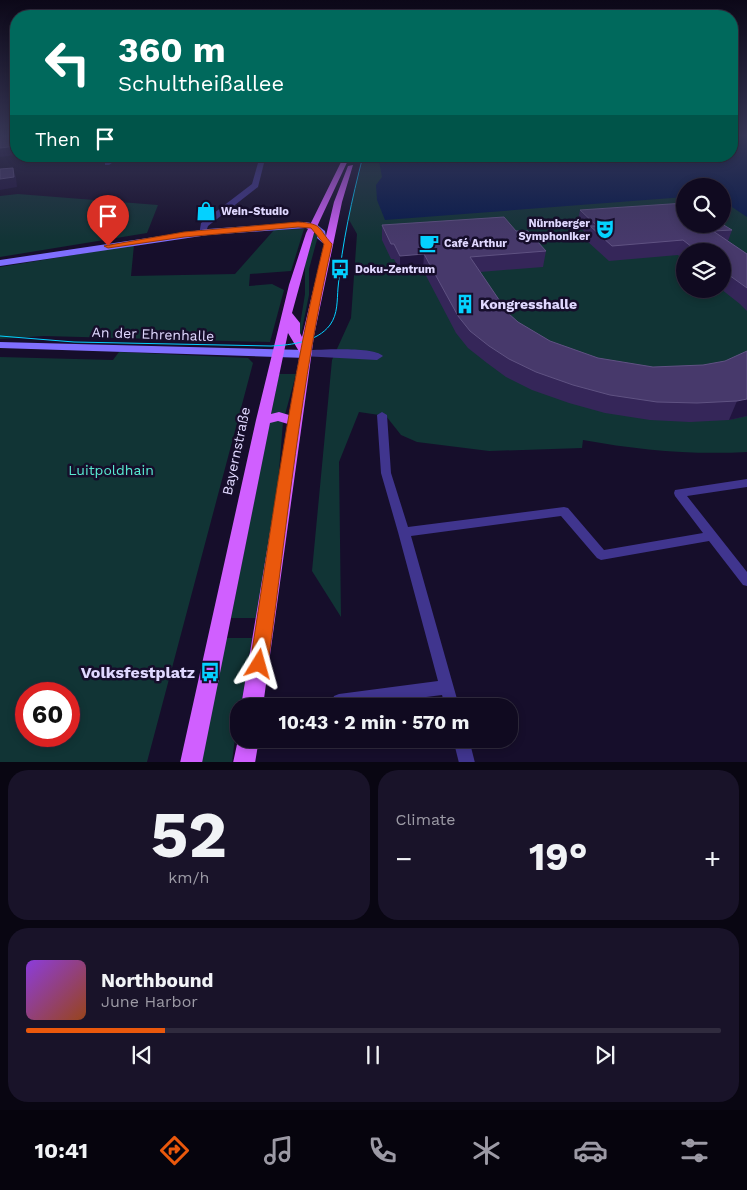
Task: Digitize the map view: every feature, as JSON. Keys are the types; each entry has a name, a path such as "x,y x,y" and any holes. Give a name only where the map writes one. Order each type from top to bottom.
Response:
{"main road":[{"name":"Bayernstraße","path":"190,762 277,353 313,226 339,172"},
{"path":"253,698 306,354 328,244 338,202 349,172"},
{"path":"0,263 202,233 291,225 313,226 322,233 321,238 328,244"},
{"path":"287,314 295,323 294,332 306,354"},
{"name":"An der Ehrenhalle","path":"0,345 306,354"},
{"path":"263,420 279,416 295,422"},
{"path":"244,762 246,748"}],"street":[{"path":"202,233 204,225 255,185 259,172"},
{"path":"306,354 360,354 377,356"},
{"path":"382,415 386,473 449,698"},
{"path":"747,483 679,493 747,581"},
{"path":"404,532 564,511 601,555 712,536"},
{"path":"362,698 446,687"},
{"path":"463,748 467,762"}],"green space":[{"path":"360,172 747,172 747,452 705,453 665,451 583,440 582,448 489,451 417,442 401,435 386,416 359,412 339,462 341,617 312,571 332,360 351,318 357,234 348,218"},
{"path":"18,194 158,205 147,233 0,257 0,196"},
{"path":"304,229 291,271 250,274 249,286 272,284 284,290 270,342 44,336 0,339 0,267 134,245 131,276 235,274 274,230"},
{"path":"314,233 318,236 309,269 309,295 301,334 299,331 305,294 305,263"},
{"name":"Luitpoldhain","path":"119,352 248,358 253,363 147,762 0,762 0,357 113,360"},
{"path":"279,374 296,374 283,422 277,495 256,618 231,618"},
{"path":"226,638 252,638 242,698 230,698 230,748 234,748 232,762 201,762"}],"water":[{"path":"381,172 747,172 747,217 731,206 731,178 676,178 676,198 385,220 377,200 376,185 382,177"}],"building":[{"path":"0,172 13,172 14,177 0,179"},
{"path":"676,204 676,233 716,233 731,243 687,243 683,240 612,246 590,226 597,226 580,210"},
{"path":"504,217 516,231 528,231 546,251 470,257 508,313 518,322 550,341 598,358 653,367 703,365 725,361 747,351 747,399 697,403 657,402 610,395 536,372 509,359 470,331 458,316 424,254 400,256 394,244 391,244 382,225"},
{"path":"731,243 747,254 747,288 731,276"}],"tram line":[{"path":"0,336 74,342 271,346 287,345 311,339 325,331 330,325 337,307 345,238 359,172"}],"place":[{"name":"Wein-Studio","path":"206,211"},
{"name":"Nürnberger Symphoniker","path":"605,229"},
{"name":"Café Arthur","path":"429,243"},
{"name":"Doku-Zentrum","path":"340,269"},
{"name":"Kongresshalle","path":"465,304"},
{"name":"Volksfestplatz","path":"210,672"}],"route":[{"path":"108,246 208,232 298,225 313,226 322,233 321,238 328,244 316,293 301,378 259,664"}]}
